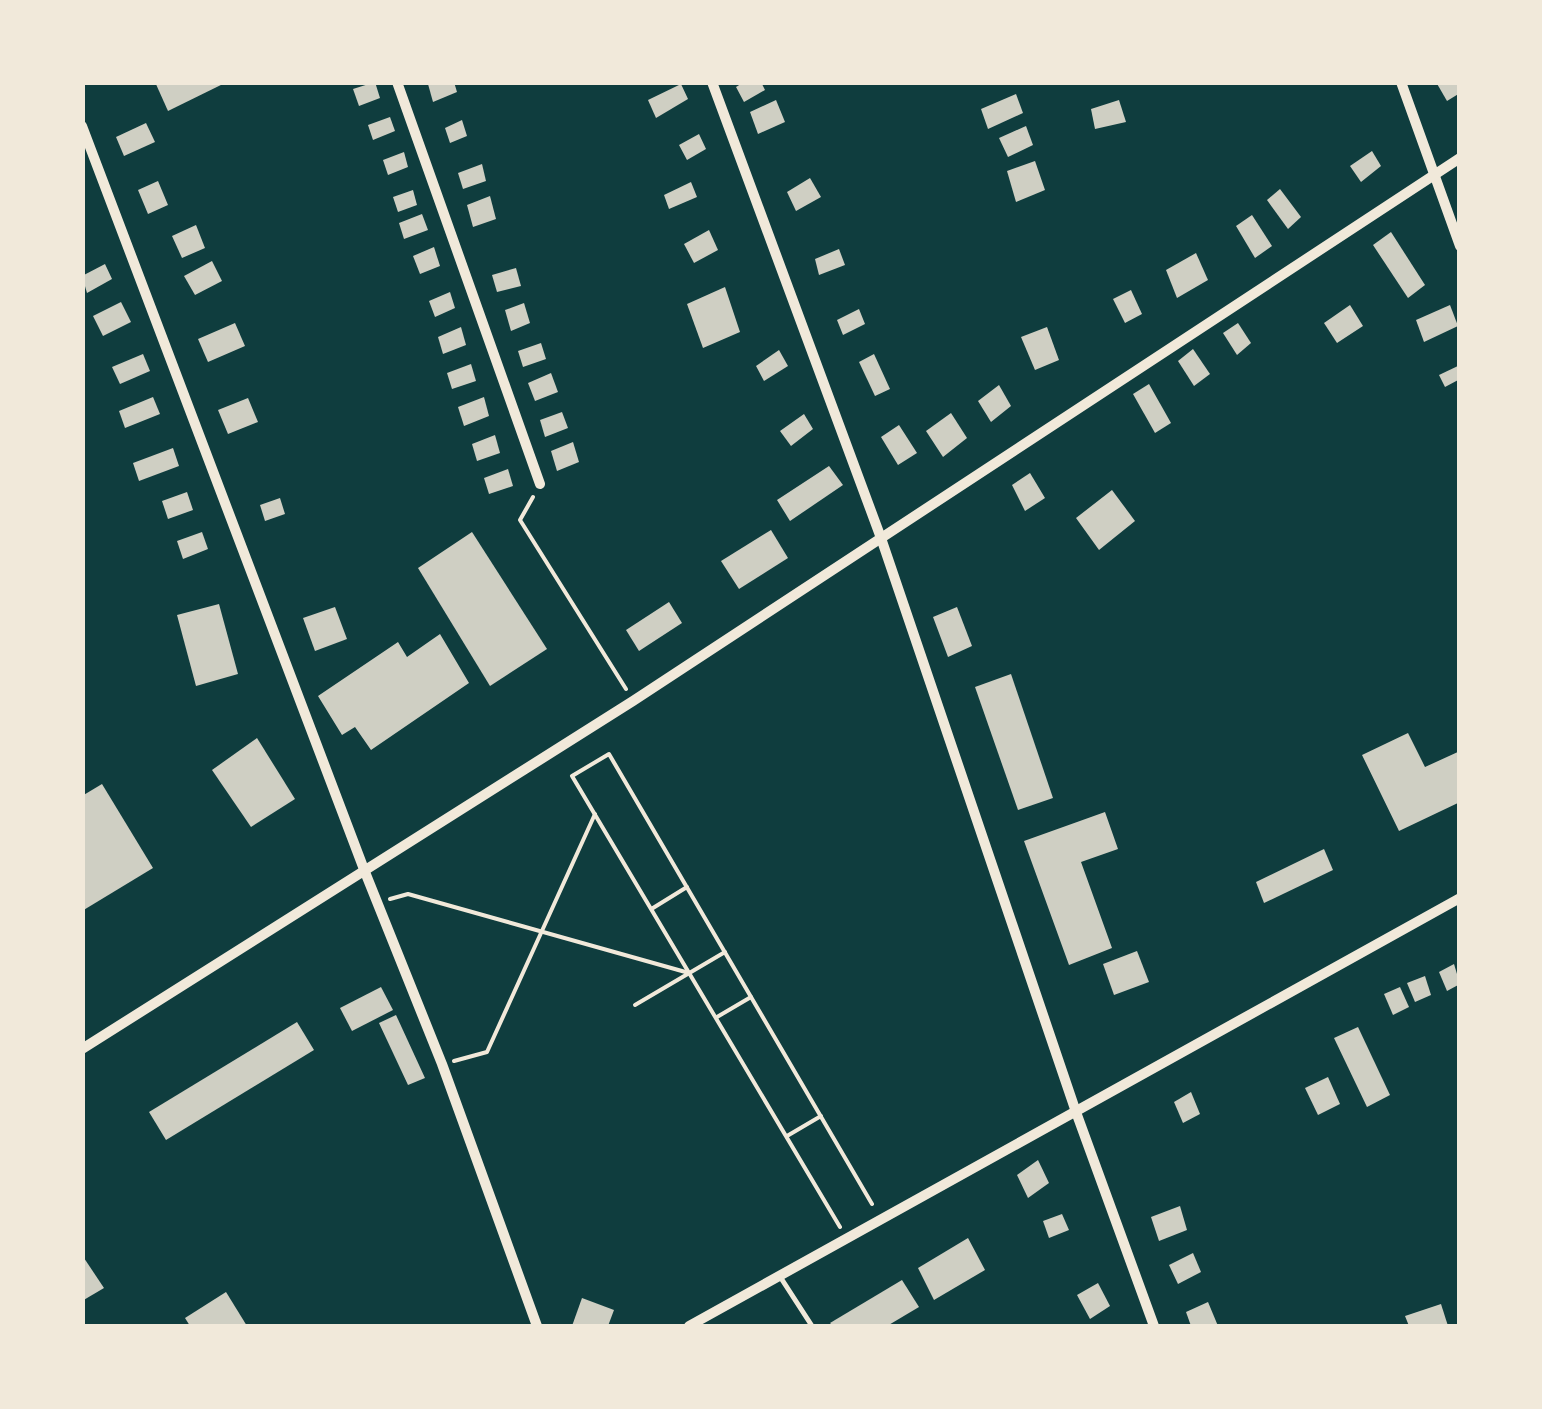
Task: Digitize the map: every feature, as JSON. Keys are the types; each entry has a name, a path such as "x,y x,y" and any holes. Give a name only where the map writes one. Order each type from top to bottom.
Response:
{"street":[{"path":"397,82 540,484"},
{"path":"712,82 881,538 1076,1112 1154,1326"},
{"path":"1401,82 1460,246"},
{"path":"82,126 365,872 442,1064 537,1326"},
{"path":"82,1049 633,701 1460,158"},
{"path":"689,1326 1460,898"}],"lane":[{"path":"779,1275 812,1326"}],"path":[{"path":"540,484 520,520 633,701"},
{"path":"848,1239 572,776 609,754 872,1204"},
{"path":"442,1064 488,1052 595,814"},
{"path":"652,909 687,887"},
{"path":"378,902 408,894 689,973"},
{"path":"635,1005 725,952"},
{"path":"715,1018 751,997"},
{"path":"785,1137 821,1116"}],"building":[{"path":"155,82 227,82 168,111"},
{"path":"375,82 380,98 359,106 353,89"},
{"path":"454,82 457,92 433,102 428,84"},
{"path":"744,82 761,82 765,90 744,102 736,87"},
{"path":"1436,82 1460,82 1460,93 1447,101"},
{"path":"681,84 688,99 656,118 648,100"},
{"path":"1016,94 1023,113 988,129 981,109"},
{"path":"776,100 785,122 758,134 750,112"},
{"path":"1119,100 1126,122 1095,129 1091,109"},
{"path":"390,117 395,131 373,140 368,125"},
{"path":"462,120 467,136 450,143 445,128"},
{"path":"146,123 155,142 124,156 116,137"},
{"path":"1026,126 1033,145 1008,157 999,138"},
{"path":"699,134 706,149 687,160 679,145"},
{"path":"1372,151 1381,166 1361,182 1350,166"},
{"path":"404,152 408,167 388,175 383,160"},
{"path":"1035,161 1045,190 1016,202 1007,171"},
{"path":"482,164 486,181 463,189 458,173"},
{"path":"810,178 821,197 796,211 787,192"},
{"path":"158,181 168,205 148,214 138,190"},
{"path":"691,182 697,197 669,209 664,195"},
{"path":"1280,189 1301,217 1288,229 1267,200"},
{"path":"413,190 417,205 398,212 393,197"},
{"path":"490,196 496,219 473,227 467,205"},
{"path":"422,214 428,230 404,239 399,223"},
{"path":"1252,215 1272,246 1255,258 1236,226"},
{"path":"196,225 205,248 182,258 172,236"},
{"path":"709,230 718,250 694,263 684,244"},
{"path":"1391,232 1425,285 1408,298 1373,245"},
{"path":"434,247 440,266 420,274 413,256"},
{"path":"839,249 845,265 819,275 815,259"},
{"path":"1196,253 1208,280 1177,298 1166,270"},
{"path":"212,261 222,281 195,295 184,276"},
{"path":"105,264 112,279 87,293 82,276"},
{"path":"516,268 521,286 497,292 492,275"},
{"path":"725,287 740,332 703,348 687,304"},
{"path":"1131,290 1142,314 1125,323 1113,299"},
{"path":"450,292 455,308 435,317 429,301"},
{"path":"121,302 131,322 103,336 93,316"},
{"path":"524,303 530,323 511,331 505,310"},
{"path":"1350,305 1363,326 1337,343 1324,323"},
{"path":"1450,305 1458,326 1424,342 1416,320"},
{"path":"859,309 865,324 843,335 837,320"},
{"path":"235,323 245,346 208,362 198,339"},
{"path":"1238,323 1251,343 1237,355 1223,333"},
{"path":"461,327 466,345 443,354 438,337"},
{"path":"1047,327 1059,360 1035,370 1021,337"},
{"path":"541,343 546,359 523,367 518,351"},
{"path":"1193,349 1210,374 1194,386 1178,361"},
{"path":"779,350 788,366 764,381 756,366"},
{"path":"143,354 150,371 120,384 112,367"},
{"path":"874,354 890,389 875,396 859,362"},
{"path":"471,364 476,381 452,389 447,373"},
{"path":"1460,365 1460,379 1445,387 1439,375"},
{"path":"551,373 558,392 535,401 528,383"},
{"path":"1149,384 1171,423 1155,433 1133,394"},
{"path":"999,385 1011,406 991,422 978,401"},
{"path":"153,397 160,414 125,428 119,411"},
{"path":"484,397 489,416 464,426 458,407"},
{"path":"248,398 258,422 228,434 218,410"},
{"path":"562,412 568,428 545,437 540,420"},
{"path":"951,413 967,438 943,457 926,431"},
{"path":"804,414 813,429 791,446 780,431"},
{"path":"899,425 917,453 898,465 881,437"},
{"path":"495,435 500,453 477,461 472,444"},
{"path":"573,442 579,462 557,471 551,451"},
{"path":"173,448 179,466 139,481 133,463"},
{"path":"829,466 843,485 790,521 777,500"},
{"path":"508,469 513,486 489,494 484,478"},
{"path":"1030,473 1045,498 1025,511 1012,485"},
{"path":"1112,490 1135,521 1099,550 1076,518"},
{"path":"187,492 193,510 168,519 162,501"},
{"path":"280,498 285,514 265,521 260,505"},
{"path":"771,530 788,558 739,589 721,561"},
{"path":"202,532 208,549 183,559 177,541"},
{"path":"472,532 547,649 490,686 418,568"},
{"path":"669,602 682,623 639,651 626,630"},
{"path":"219,604 238,674 196,686 177,615"},
{"path":"335,607 347,639 315,651 303,618"},
{"path":"957,607 972,646 948,657 933,617"},
{"path":"440,634 469,683 371,750 355,727 342,735 318,696 398,642 407,657"},
{"path":"1011,674 1053,798 1018,810 975,687"},
{"path":"1408,733 1425,767 1460,751 1460,802 1399,831 1362,755"},
{"path":"257,738 295,799 251,827 212,770"},
{"path":"102,784 153,868 82,911 82,796"},
{"path":"1105,812 1118,849 1081,862 1112,948 1069,965 1024,841"},
{"path":"1324,849 1333,870 1264,903 1256,882"},
{"path":"1137,951 1149,982 1114,995 1103,964"},
{"path":"1454,964 1460,984 1447,991 1439,972"},
{"path":"1425,976 1431,995 1415,1002 1407,983"},
{"path":"381,987 393,1010 352,1031 340,1008"},
{"path":"1400,987 1409,1007 1393,1015 1384,994"},
{"path":"396,1015 425,1078 408,1085 379,1023"},
{"path":"297,1022 314,1050 166,1140 149,1112"},
{"path":"1358,1027 1390,1095 1367,1107 1334,1038"},
{"path":"1328,1077 1340,1104 1318,1115 1305,1088"},
{"path":"1191,1092 1200,1114 1183,1123 1174,1102"},
{"path":"1038,1160 1049,1183 1028,1198 1017,1175"},
{"path":"1180,1206 1187,1230 1159,1241 1151,1217"},
{"path":"1062,1214 1069,1230 1049,1238 1043,1221"},
{"path":"968,1238 985,1270 934,1300 918,1268"},
{"path":"1193,1253 1201,1272 1178,1284 1169,1265"},
{"path":"82,1255 104,1288 82,1301"},
{"path":"902,1280 919,1307 887,1326 830,1323"},
{"path":"1098,1283 1110,1306 1090,1319 1077,1295"},
{"path":"226,1292 247,1326 190,1326 185,1318"},
{"path":"582,1298 614,1310 608,1326 572,1326"},
{"path":"1208,1302 1218,1326 1191,1326 1186,1312"},
{"path":"1441,1304 1448,1326 1409,1326 1405,1316"}]}
